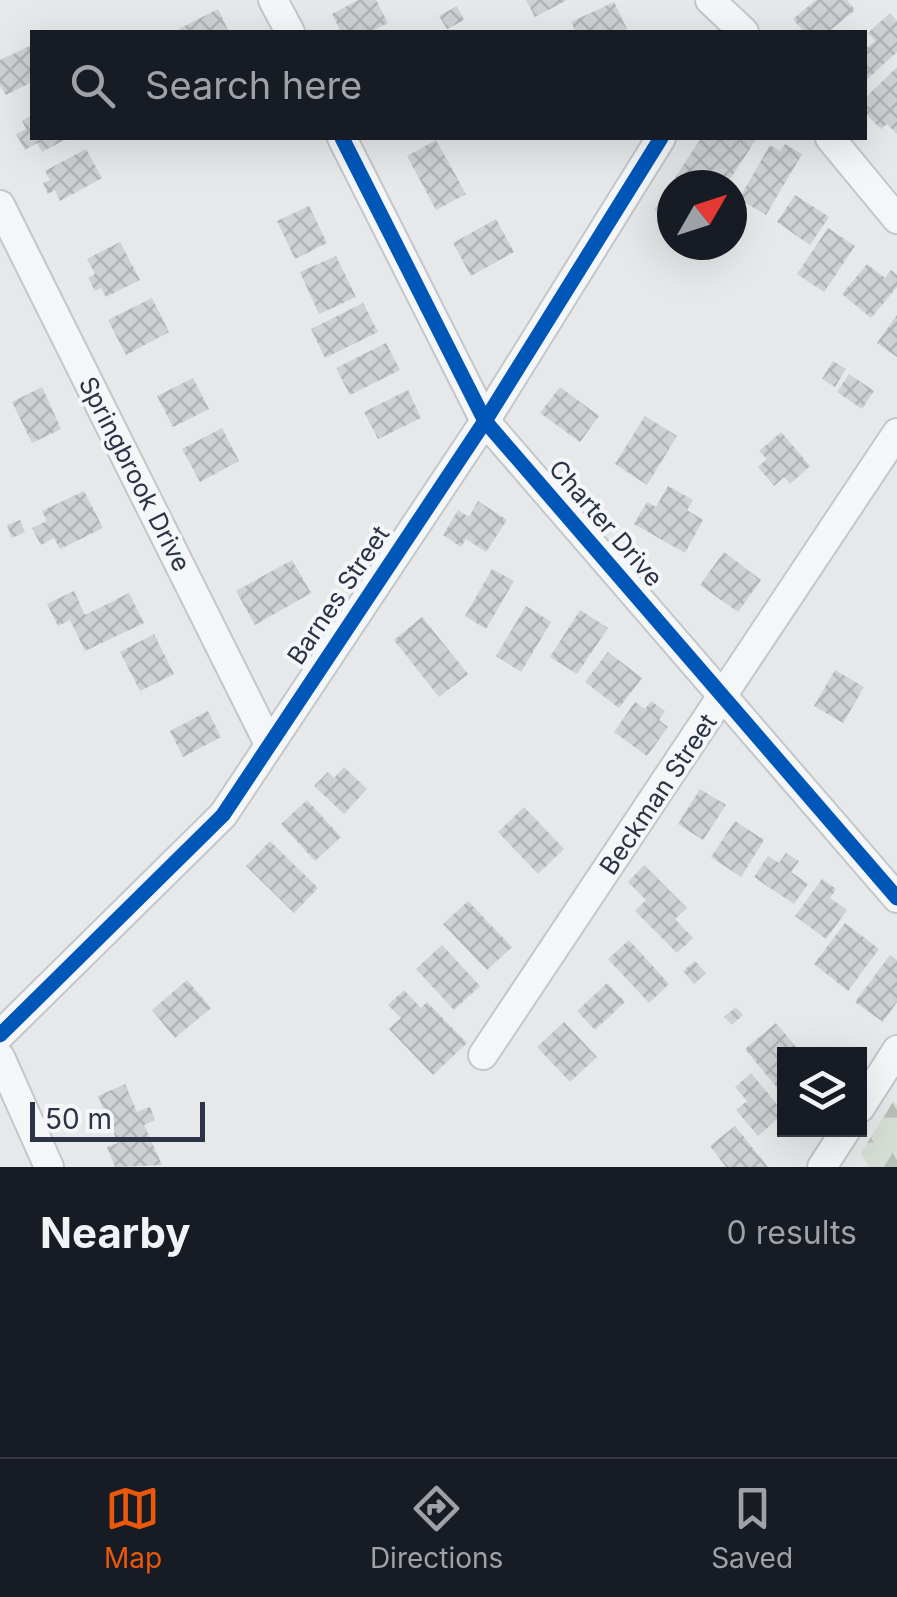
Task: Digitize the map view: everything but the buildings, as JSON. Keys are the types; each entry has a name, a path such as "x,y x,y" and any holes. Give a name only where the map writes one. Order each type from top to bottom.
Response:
{"street":[{"path":"273,0 289,30"},
{"path":"710,0 737,21"},
{"name":"Charter Drive","path":"343,140 485,421 897,898"},
{"name":"Barnes Street","path":"0,1035 214,825 246,784 485,421 660,140"},
{"path":"832,140 897,219"},
{"name":"Springbrook Drive","path":"0,205 269,744"},
{"name":"Beckman Street","path":"484,1055 897,433"},
{"path":"867,1097 897,1050"},
{"path":"0,1057 50,1167"},
{"path":"822,1167 841,1137"}],"green space":[{"path":"893,1101 897,1105 897,1167 869,1167 861,1153"}],"cycle path":[{"path":"343,140 485,421 897,898"},
{"path":"0,1035 223,815 485,421 660,140"}]}
